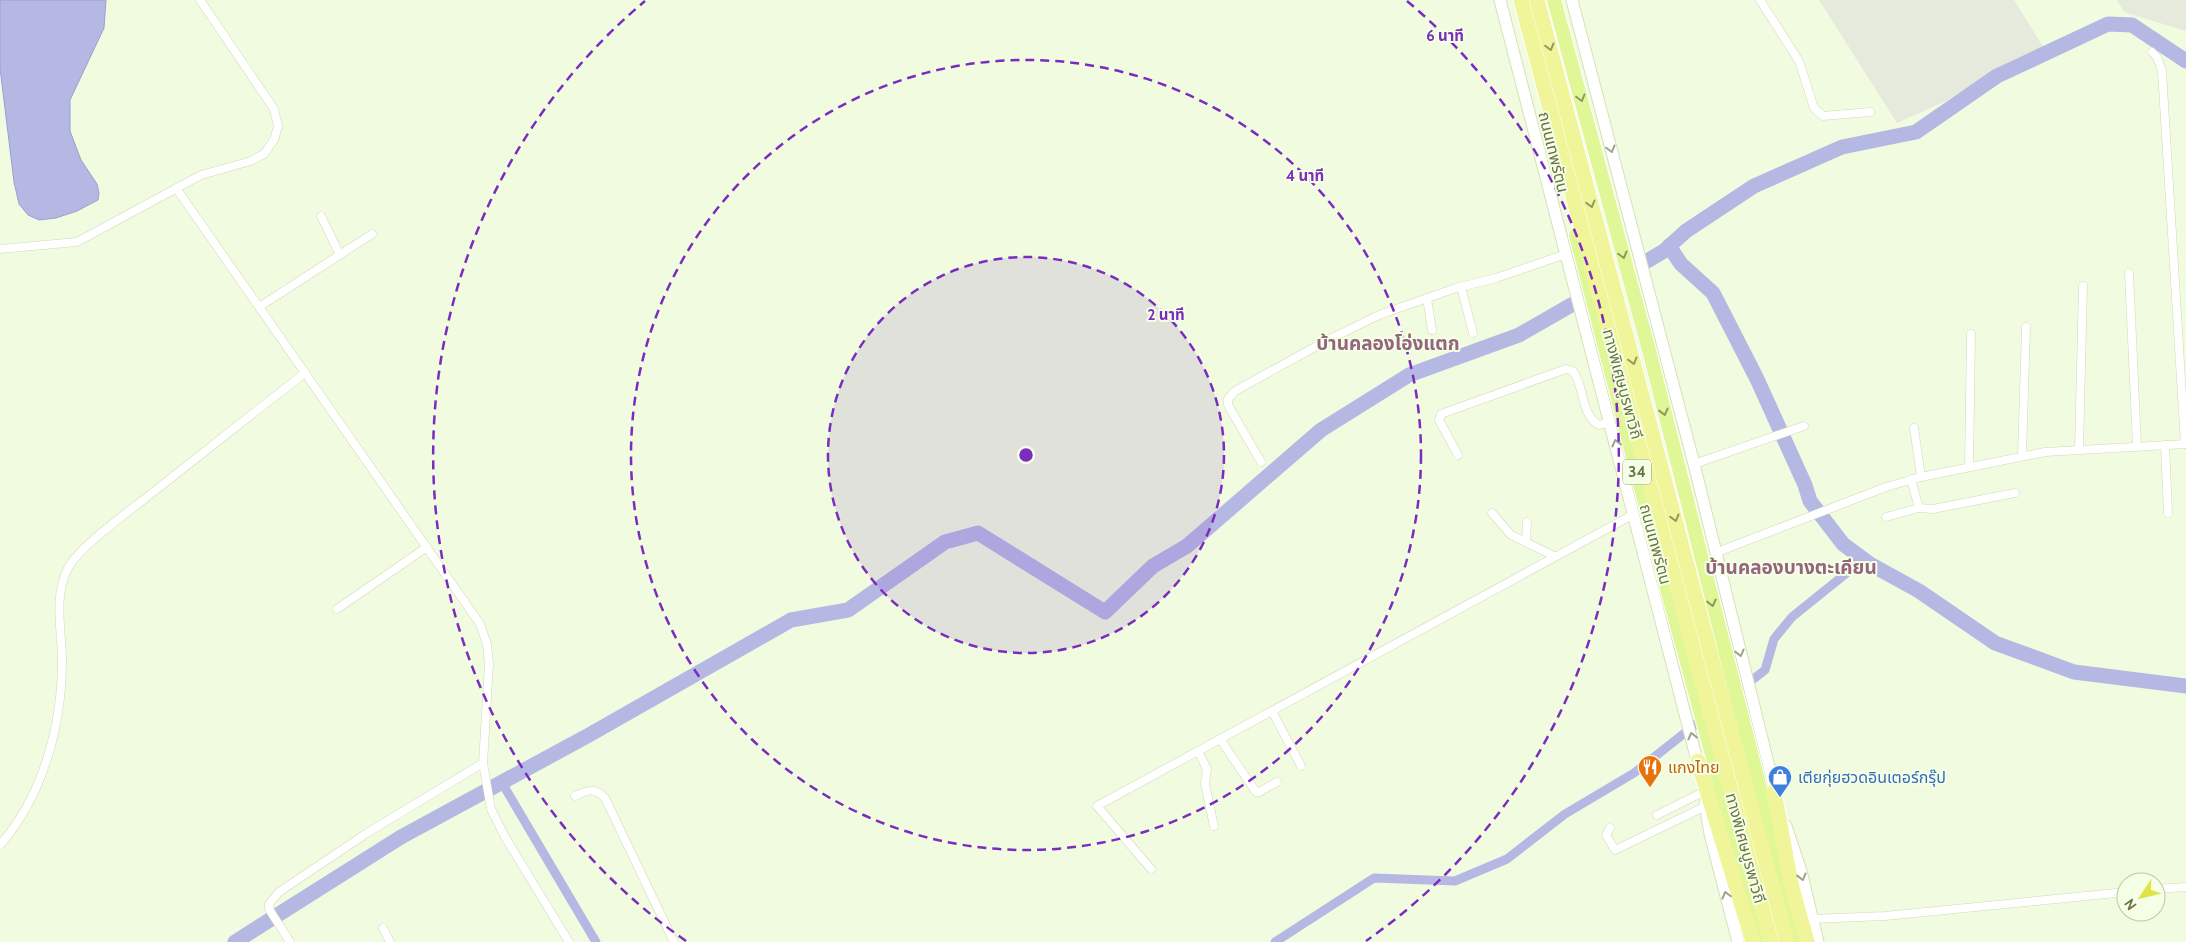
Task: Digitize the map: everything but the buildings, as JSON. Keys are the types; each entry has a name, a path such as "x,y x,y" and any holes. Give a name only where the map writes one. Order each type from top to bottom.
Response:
{"highway":[{"name":"ถนนเทพรัตน","path":"1515,0 1667,589 1763,942"},
{"name":"ทางพิเศษบูรพาวิถี","path":"1521,0 1771,942"},
{"name":"ทางพิเศษบูรพาวิถี","path":"1537,0 1787,942"},
{"path":"1554,0 1650,354 1799,942"},
{"path":"1698,761 1753,942"},
{"path":"1774,792 1791,884 1807,942"}],"main road":[{"name":"ถนนเทพรัตน","path":"1500,0 1698,761 1710,834 1738,942"},
{"path":"1572,0 1694,464 1774,792 1800,871 1818,942"}],"street":[{"path":"0,249 77,242 201,175 251,161 264,154 274,140 278,126 274,110 200,0"},
{"path":"1760,0 1798,61 1814,108 1818,114 1823,116 1870,112"},
{"path":"1715,552 1886,487 1921,476 2045,452 2185,444 2162,71 2157,57 2152,52"},
{"path":"176,188 480,624 487,644 490,664 483,763 490,809 569,942"},
{"path":"321,216 340,255"},
{"path":"259,307 372,234"},
{"path":"1261,462 1228,404 1228,399 1235,391 1324,342 1379,315 1461,286 1496,278 1566,254"},
{"path":"2128,272 2137,446"},
{"path":"1461,286 1473,333"},
{"path":"2080,449 2083,286"},
{"path":"1428,298 1432,330"},
{"path":"2022,456 2026,327"},
{"path":"1969,467 1971,334"},
{"path":"1458,455 1439,420 1440,414 1566,369 1573,371 1577,377 1585,406 1592,420 1599,425 1610,422"},
{"path":"0,845 23,813 36,788 47,759 56,721 62,662 59,600 68,568 76,557 116,521 305,373"},
{"path":"1694,464 1804,426"},
{"path":"1914,428 1921,476"},
{"path":"2165,445 2168,514"},
{"path":"1912,479 1919,508"},
{"path":"1886,517 1919,508 1933,509 2015,493"},
{"path":"1492,513 1506,531 1554,556"},
{"path":"1151,869 1097,806 1634,514"},
{"path":"1526,542 1527,522"},
{"path":"337,610 427,547"},
{"path":"1272,711 1301,766"},
{"path":"1220,739 1252,789 1259,792 1276,782"},
{"path":"1198,751 1207,769 1205,784 1214,826"},
{"path":"290,942 269,910 269,904 279,892 366,833 483,763"},
{"path":"575,796 590,789 598,791 605,798 674,942"},
{"path":"1657,815 1703,792"},
{"path":"1610,828 1606,835 1615,850 1706,806"},
{"path":"2166,889 2186,887"},
{"path":"1812,920 1885,916 2116,893"},
{"path":"383,928 390,942"}],"shaded area":[{"path":"1819,0 2014,0 2044,48 2017,58 1946,101 1897,123"},
{"path":"2117,0 2186,0 2186,31 2124,12"}],"water":[{"path":"0,0 106,0 104,28 70,100 70,131 81,160 97,184 98,200 77,211 56,218 39,220 28,215 19,204 14,182 0,68"}],"waterway":[{"path":"1647,261 1664,251 1686,231 1754,186 1842,147 1916,132 1997,76 2108,24 2132,25 2186,61"},
{"path":"1669,246 1681,264 1713,293 1757,379 1805,485 1810,501 1843,544 1870,564 1919,591 1995,643 2074,672 2186,686"},
{"path":"235,942 401,837 589,735 791,620 848,610 945,542 978,533 1105,612 1153,566 1187,546 1321,430 1409,375 1519,335 1573,304"},
{"path":"1733,695 1765,670 1774,639 1792,617 1864,559"},
{"path":"1275,942 1374,878 1455,881 1507,859 1565,814 1634,773 1705,717"},
{"path":"502,783 596,942"}],"place":[{"name":"แกงไทย","path":"1650,788"},
{"name":"เตียกุ่ยฮวดอินเตอร์กรุ๊ป","path":"1780,798"}],"district":[{"name":"บ้านคลองโอ่งแตก","path":"1388,343"},
{"name":"บ้านคลองบางตะเคียน","path":"1791,567"}]}
